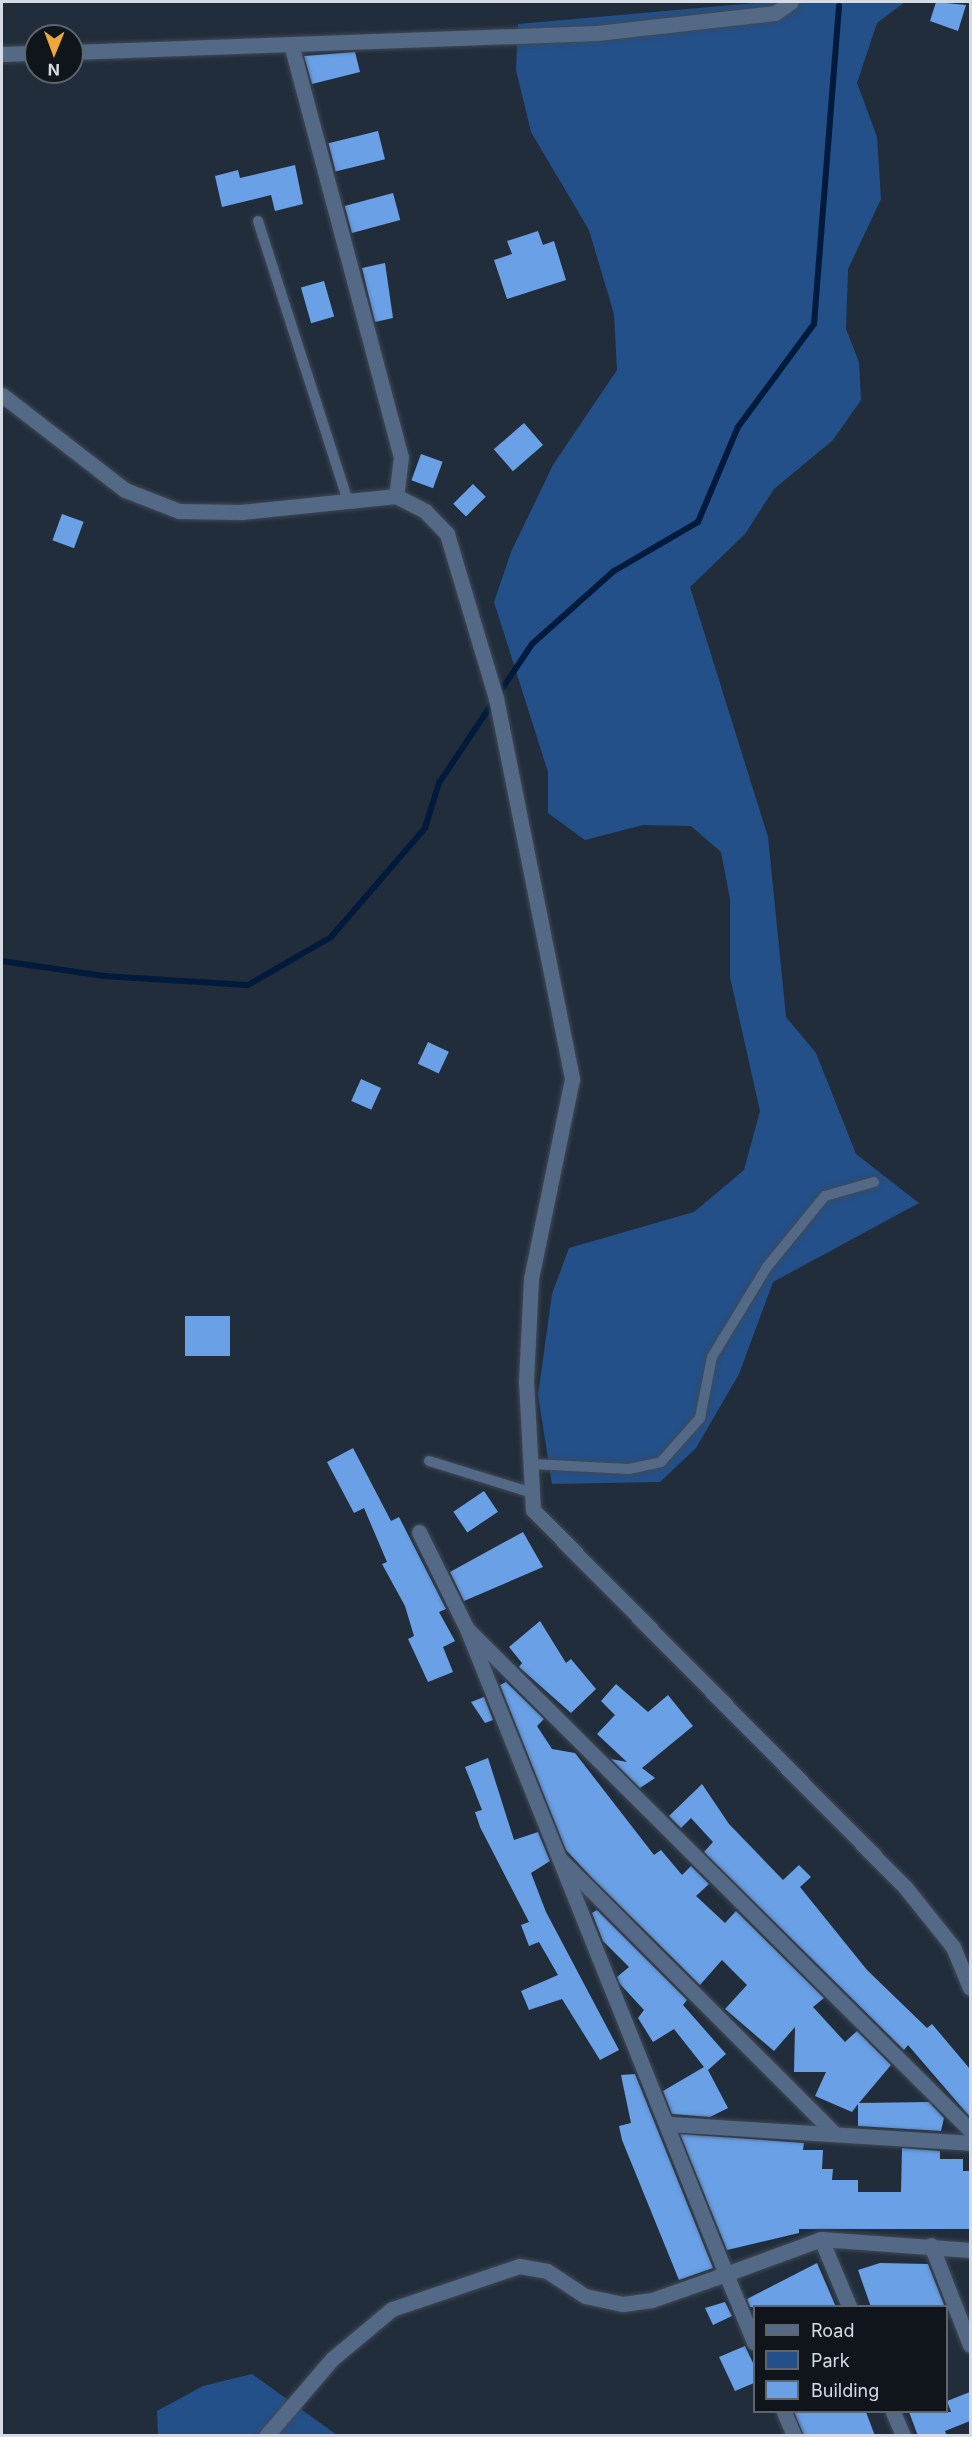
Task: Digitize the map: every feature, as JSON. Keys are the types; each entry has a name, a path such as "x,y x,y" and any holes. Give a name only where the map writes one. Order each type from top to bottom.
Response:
{"street":[{"path":"84,52 597,33 775,13 791,2"},
{"path":"291,44 401,457 396,496"},
{"path":"2,54 24,53"},
{"path":"2,395 125,490 179,511 241,512 347,498 396,496 425,511 447,534 458,558 496,698 571,1067 531,1279 526,1381 532,1464 529,1492 533,1510 931,1916 970,1988"},
{"path":"419,1532 467,1629 556,1855 669,2124 753,2340"},
{"path":"467,1629 970,2130"},
{"path":"556,1855 835,2134"},
{"path":"669,2124 970,2143"},
{"path":"821,2239 848,2305"},
{"path":"266,2436 332,2359 392,2309 436,2290 529,2266 585,2296 623,2304 652,2300 821,2239 931,2245 970,2250"},
{"path":"931,2245 970,2345"},
{"path":"784,2413 794,2436"},
{"path":"893,2413 903,2436"}],"lane":[{"path":"258,221 347,498"},
{"path":"532,1464 619,1469 661,1462 700,1418 712,1357 767,1267 825,1196 874,1182"},
{"path":"429,1461 529,1492"}],"green space":[{"path":"767,2 905,2 877,23 857,83 877,137 881,199 848,269 846,329 859,362 861,400 833,440 774,489 745,534 690,587 768,837 786,1017 816,1053 856,1154 919,1203 773,1282 739,1374 696,1448 660,1482 552,1484 538,1395 552,1294 569,1248 694,1212 744,1170 760,1111 730,977 730,899 721,852 691,826 643,825 585,840 548,813 548,772 494,602 511,552 553,465 617,370 614,314 589,230 531,132 516,70 518,24"},
{"path":"252,2374 337,2435 158,2435 157,2411 203,2386"}],"building":[{"path":"936,2 966,5 958,31 930,21"},
{"path":"355,52 360,72 312,84 304,56"},
{"path":"378,131 385,159 336,171 329,143"},
{"path":"295,165 303,204 275,211 271,195 222,207 215,176 238,170 240,178"},
{"path":"393,193 400,220 352,233 345,206"},
{"path":"538,231 543,245 554,241 566,280 507,299 494,260 512,254 507,241"},
{"path":"385,263 393,318 375,322 362,268"},
{"path":"324,281 334,317 311,323 301,288"},
{"path":"524,423 543,445 513,471 494,449"},
{"path":"421,454 443,462 433,488 411,480"},
{"path":"473,484 486,497 466,517 453,504"},
{"path":"62,514 84,522 74,548 52,540"},
{"path":"428,1042 449,1052 439,1073 418,1064"},
{"path":"361,1079 381,1088 371,1110 351,1101"},
{"path":"185,1316 230,1316 230,1356 185,1356"},
{"path":"353,1448 391,1521 399,1517 446,1609 439,1612 455,1641 443,1647 453,1672 428,1682 408,1639 414,1636 405,1606 382,1564 387,1562 364,1508 354,1513 327,1462"},
{"path":"484,1491 498,1512 467,1532 453,1512"},
{"path":"523,1532 543,1567 464,1601 450,1572"},
{"path":"540,1621 566,1663 571,1659 596,1689 571,1713 519,1667 522,1663 509,1647"},
{"path":"506,1682 544,1719 537,1726 552,1749 575,1753 654,1855 661,1850 682,1875 691,1866 709,1884 696,1896 725,1923 736,1911 824,1998 813,2007 845,2042 857,2031 891,2065 859,2103 929,2102 944,2118 941,2131 858,2126 858,2104 852,2112 815,2096 826,2072 794,2072 795,2027 774,2051 725,2009 747,1985 722,1960 700,1985 592,1878 566,1850 500,1685"},
{"path":"616,1684 648,1712 668,1695 693,1726 642,1768 655,1778 640,1788 611,1759 627,1762 597,1734 615,1715 601,1701"},
{"path":"484,1697 493,1720 485,1723 471,1702"},
{"path":"488,1758 514,1840 538,1832 550,1861 531,1873 546,1912 619,2050 600,2060 562,1999 529,2010 521,1991 558,1975 539,1942 529,1946 521,1925 529,1922 480,1827 475,1812 482,1810 465,1767"},
{"path":"702,1784 729,1824 783,1880 799,1865 811,1877 800,1887 867,1970 927,2028 932,2024 970,2069 970,2117 908,2045 904,2050 704,1852 713,1842 691,1818 681,1828 669,1816"},
{"path":"597,1910 687,2000 683,2005 726,2054 708,2070 728,2108 710,2117 672,2114 663,2091 704,2067 674,2029 653,2042 638,2018 644,2010 620,1984 617,1977 629,1967 603,1941 592,1913"},
{"path":"635,2074 713,2268 679,2280 622,2140 619,2126 631,2123 621,2075"},
{"path":"680,2134 804,2143 803,2150 823,2150 822,2169 833,2169 832,2180 858,2180 858,2192 901,2192 902,2148 940,2151 940,2159 963,2159 963,2171 970,2171 970,2229 799,2229 799,2233 727,2250"},
{"path":"817,2263 835,2305 753,2305 750,2307 747,2299"},
{"path":"880,2263 928,2264 944,2305 870,2305 858,2270"},
{"path":"725,2302 732,2316 713,2325 705,2308"},
{"path":"745,2346 753,2363 753,2383 735,2391 719,2357"},
{"path":"970,2392 970,2421 945,2431 947,2436 918,2436 909,2413 948,2413 951,2412 948,2401"},
{"path":"794,2413 866,2413 875,2436 804,2436"}],"waterway":[{"path":"2,961 104,976 248,985 331,937 425,828 439,783 532,644 614,571 698,522 738,427 814,324 839,6"}]}
